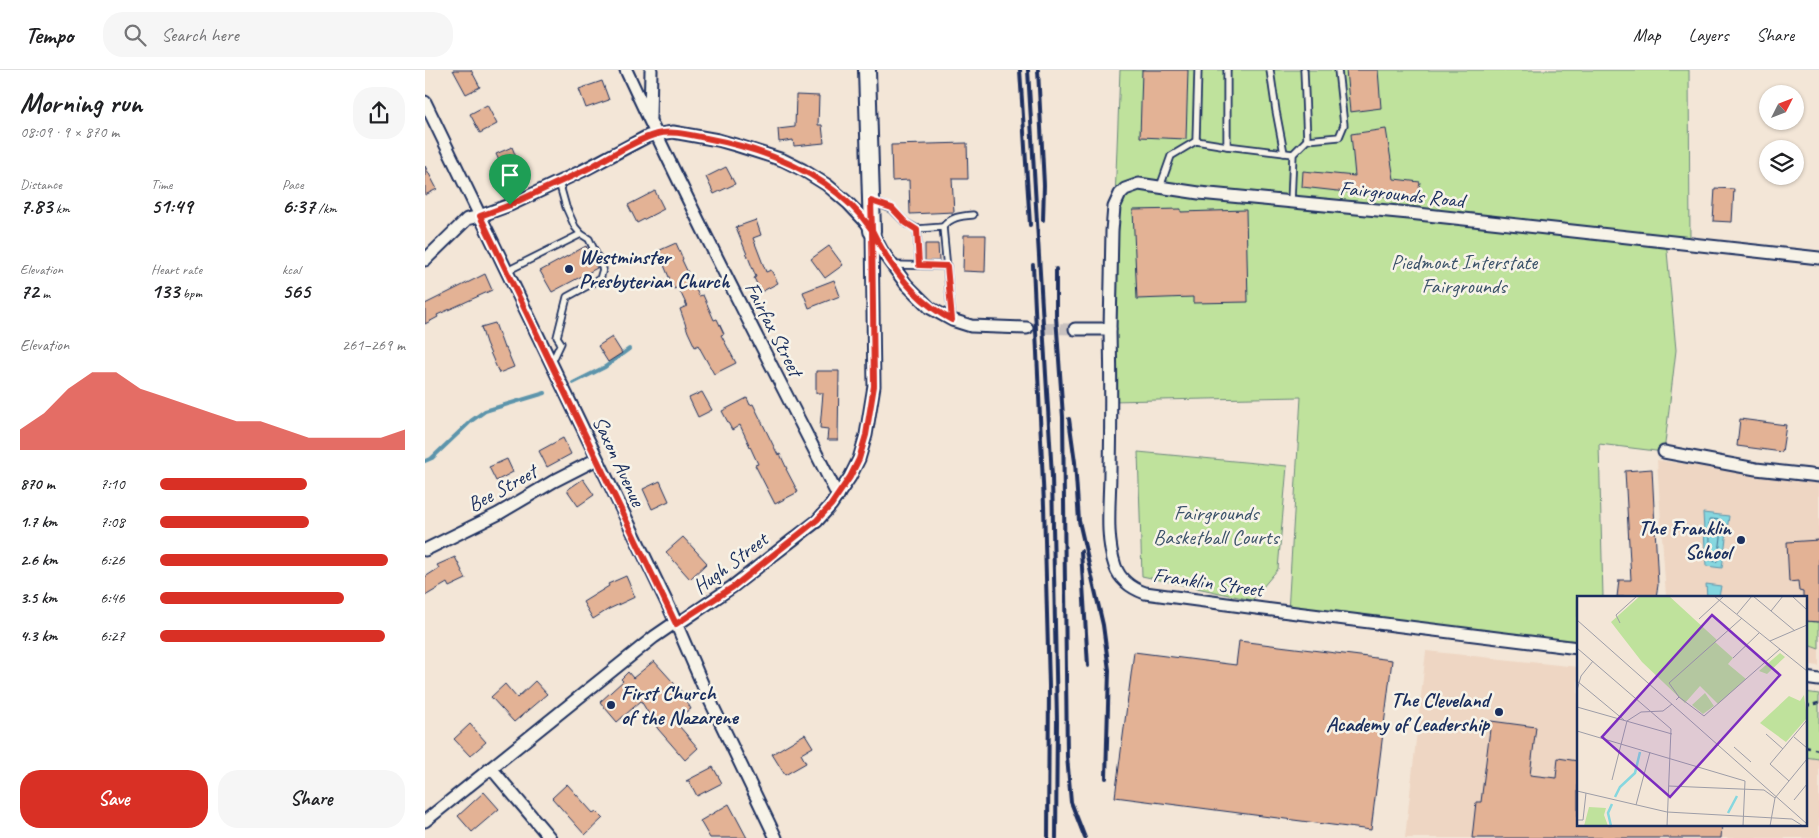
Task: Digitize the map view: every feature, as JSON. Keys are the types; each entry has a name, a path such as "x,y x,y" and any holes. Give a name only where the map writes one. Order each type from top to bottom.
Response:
{"street":[{"name":"Fairfax Street","path":"626,70 759,343 838,496"},
{"path":"650,122 651,70"},
{"path":"867,70 872,230"},
{"name":"Saxon Avenue","path":"425,102 429,118 507,270 776,838"},
{"path":"425,260 467,219 510,205 656,134 673,132 718,140 783,160 803,170 827,185 848,203 872,230 882,251 906,284 935,311 952,320 971,326 1027,328"},
{"name":"Fairgrounds Road","path":"1110,329 1112,231 1116,200 1120,194 1139,184 1291,202 1672,240 1819,258"},
{"name":"Hugh Street","path":"425,821 654,637 733,587 817,520 838,496 859,459 871,411 874,386 872,230"},
{"path":"1075,329 1110,329"},
{"name":"Franklin Street","path":"1110,329 1110,532 1115,567 1127,584 1145,592 1263,609 1577,648"},
{"path":"1664,452 1756,469 1819,476"},
{"name":"Bee Street","path":"425,550 498,514 553,481 597,459"},
{"path":"491,768 549,838"}],"lane":[{"path":"1196,141 1198,70"},
{"path":"1227,70 1227,146"},
{"path":"1270,70 1284,153"},
{"path":"1304,70 1307,140"},
{"path":"1291,202 1293,154 1307,140 1339,137 1344,125 1338,70"},
{"path":"1160,187 1171,156 1196,141 1293,154"},
{"path":"551,363 561,343 557,337 567,297 600,279 603,269 589,239 575,227 566,207 559,182"},
{"path":"871,201 892,208 906,223 917,230 943,227"},
{"path":"952,320 943,227 949,219 973,215"},
{"path":"917,230 919,265"},
{"path":"507,270 581,234"},
{"path":"892,264 947,266"}],"shaded area":[{"name":"The Franklin School","path":"1657,460 1819,484 1819,666 1807,664 1807,596 1666,596"},
{"name":"The Cleveland Academy of Leadership","path":"1426,651 1577,667 1577,826 1807,826 1807,757 1819,759 1819,838 1405,838"}],"green space":[{"name":"Piedmont Interstate Fairgrounds","path":"1120,70 1689,70 1690,243 1666,240 1676,350 1664,452 1599,444 1603,596 1577,596 1577,648 1288,612 1301,397 1111,401 1110,329"},
{"name":"Fairgrounds Basketball Courts","path":"1138,452 1287,466 1278,569 1252,600 1142,576"},
{"path":"1807,621 1819,622 1819,649 1807,645"},
{"path":"1807,692 1819,694 1819,759 1807,757"}],"water":[{"path":"1703,513 1729,516 1722,568 1706,566"},
{"path":"1706,584 1721,586 1719,596 1707,596"}],"building":[{"path":"453,70 471,70 480,87 466,94"},
{"path":"1142,70 1188,70 1186,139 1140,137"},
{"path":"1346,70 1378,70 1381,108 1350,112"},
{"path":"602,81 609,100 586,108 579,89"},
{"path":"796,95 819,96 818,125 822,125 824,143 794,146 793,140 779,142 778,129 795,127"},
{"path":"487,105 497,124 480,133 470,114"},
{"path":"1386,129 1394,179 1420,182 1417,200 1302,187 1303,171 1355,176 1351,134"},
{"path":"967,143 968,179 952,179 954,212 910,214 909,180 892,181 891,145"},
{"path":"512,147 518,162 503,169 496,154"},
{"path":"425,166 437,189 425,195"},
{"path":"726,167 735,184 714,194 706,177"},
{"path":"1715,188 1734,189 1732,222 1713,221"},
{"path":"655,191 664,209 637,223 628,205"},
{"path":"1181,209 1181,212 1246,210 1248,302 1193,303 1193,297 1137,299 1133,210"},
{"path":"756,220 761,235 753,238 766,272 771,270 778,283 761,292 754,278 756,277 736,227"},
{"path":"964,235 986,235 985,272 963,271"},
{"path":"676,243 699,296 703,295 714,320 717,319 724,334 721,335 736,363 714,374 698,345 695,347 688,332 680,309 687,306 678,287 674,289 658,251"},
{"path":"925,244 938,244 939,261 925,261"},
{"name":"Westminster Presbyterian Church","path":"586,246 597,268 552,292 540,271"},
{"path":"829,246 843,265 825,278 811,259"},
{"path":"485,274 492,290 437,315 438,317 425,324 425,304"},
{"path":"834,280 840,296 809,308 803,292"},
{"path":"495,323 504,348 506,348 514,367 499,373 481,327"},
{"path":"612,337 622,353 608,362 598,346"},
{"path":"816,371 839,371 838,440 827,440 828,429 820,428 823,393 816,393"},
{"path":"702,392 712,410 698,417 689,398"},
{"path":"747,398 750,405 753,404 798,492 775,504 755,465 758,464 740,425 732,430 722,411"},
{"path":"1740,419 1786,425 1782,452 1737,446"},
{"path":"563,438 571,454 547,467 539,451"},
{"path":"507,459 513,472 496,481 489,467"},
{"path":"1652,469 1658,585 1656,596 1617,596 1619,580 1631,580 1625,471"},
{"path":"583,479 594,495 578,506 567,490"},
{"path":"660,481 669,501 652,509 643,489"},
{"path":"683,537 707,563 690,579 666,552"},
{"path":"1819,540 1819,622 1807,621 1807,596 1803,596 1803,592 1799,591 1798,581 1789,582 1787,542"},
{"path":"455,557 466,579 449,587 447,583 425,596 425,577 439,568 437,565"},
{"path":"626,576 635,597 593,619 583,602 609,586 608,584"},
{"path":"1239,641 1392,660 1371,830 1115,797 1134,652 1236,665"},
{"path":"654,661 681,691 691,709 673,719 698,748 685,760 658,729 641,701 617,722 600,702 623,681 621,679 628,672 633,678"},
{"path":"535,681 547,694 514,722 491,697 505,684 517,698"},
{"path":"1491,721 1536,727 1530,775 1556,778 1558,758 1577,761 1577,826 1722,826 1721,838 1472,838 1476,802 1481,802"},
{"path":"470,724 486,742 470,756 454,739"},
{"path":"805,734 813,747 801,754 806,763 785,775 772,754"},
{"path":"713,767 722,783 697,796 689,781 686,781"},
{"path":"567,784 593,813 596,811 603,818 585,835 552,798"},
{"path":"484,792 499,809 472,832 458,816"},
{"path":"729,804 747,838 710,838 700,821"}],"waterway":[{"path":"573,383 605,367 629,349"},
{"path":"425,461 432,458 471,421 485,411 545,393"}],"tunnel":[{"path":"1027,328 1075,329"}],"railway":[{"path":"1020,70 1030,225"},
{"path":"1028,70 1052,476 1057,722 1056,838"},
{"path":"1038,70 1044,185 1043,220"},
{"path":"1033,265 1044,505 1049,686 1048,838"},
{"path":"1056,269 1056,316 1063,417 1067,756 1071,802 1085,838"},
{"path":"1069,419 1075,462 1079,521 1103,625 1109,670 1106,778"},
{"path":"1081,551 1088,666"}],"place":[{"name":"Westminster Presbyterian Church","path":"569,269"},
{"name":"The Franklin School","path":"1741,540"},
{"name":"First Church of the Nazarene","path":"611,705"},
{"name":"The Cleveland Academy of Leadership","path":"1499,712"}],"route":[{"path":"510,205 480,216 676,624 733,587 817,520 838,496 859,459 871,411 874,386 872,230 882,251 906,284 930,308 952,320 947,266 919,265 917,230 906,223 892,208 871,201 872,230 848,203 827,185 803,170 783,160 718,140 673,132 648,136 582,171 510,205"}]}
